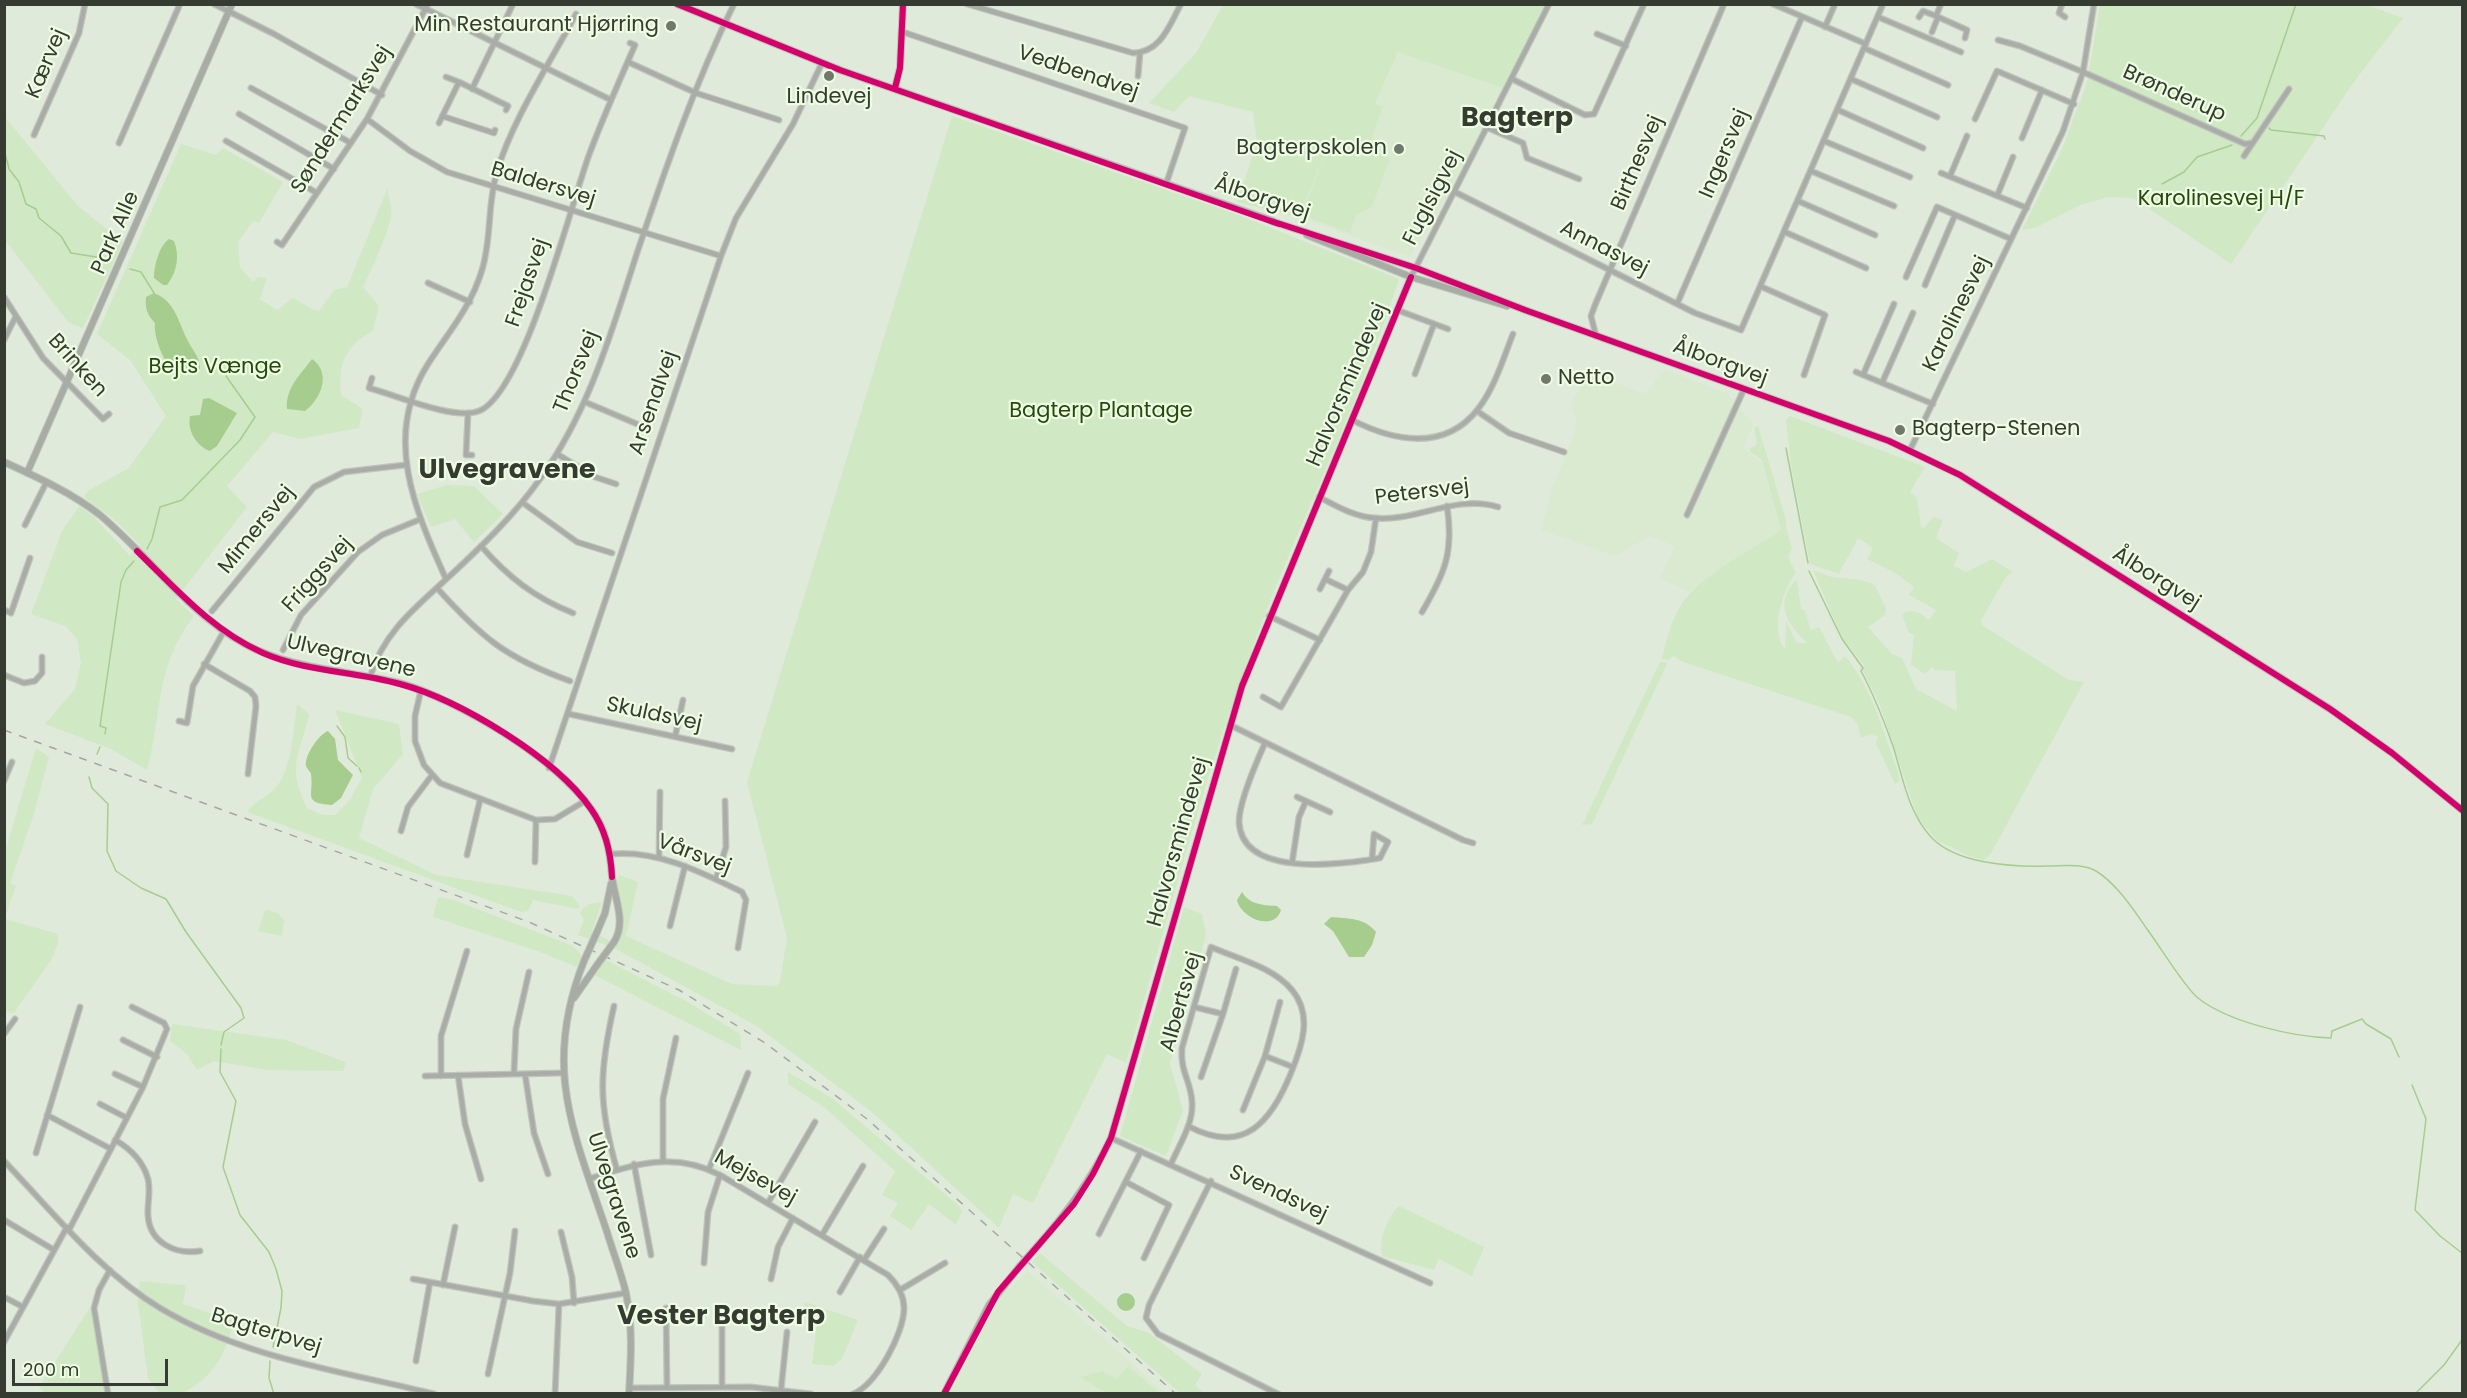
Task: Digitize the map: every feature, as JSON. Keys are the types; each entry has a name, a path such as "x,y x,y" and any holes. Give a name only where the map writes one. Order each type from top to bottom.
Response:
{"street":[{"name":"Kærvej","path":"34,135 79,33 85,4"},
{"path":"119,143 180,4"},
{"path":"214,4 231,8 334,65 382,95"},
{"path":"416,4 427,7 494,43 611,100"},
{"path":"472,88 513,4"},
{"name":"Ålborgvej","path":"677,4 822,63 1271,221 1416,268 1910,450 1967,479 2330,709 2392,753 2463,810"},
{"path":"724,24 734,4"},
{"path":"896,88 903,32 903,4"},
{"path":"967,4 1126,52 1140,53 1148,51 1161,40 1181,4"},
{"name":"Fuglsigvej","path":"1411,277 1549,4"},
{"path":"1512,79 1590,116 1598,109 1644,4"},
{"name":"Birthesvej","path":"1596,336 1591,316 1724,4"},
{"path":"1773,4 1948,85"},
{"path":"1825,27 1835,4"},
{"path":"1804,375 1825,315 1762,286 1883,4"},
{"path":"1932,32 1941,4"},
{"path":"2062,4 2060,14 2065,17"},
{"name":"Karolinesvej","path":"1910,450 2027,208 2074,104 2083,72 2094,4"},
{"name":"Søndermarksvej","path":"277,242 282,245 367,119 382,95 427,7"},
{"name":"Park Alle","path":"27,473 231,8"},
{"path":"1919,16 1923,11 1967,30 1965,39"},
{"path":"446,579 421,519 405,465 405,426 411,400 425,369 470,302 483,269 493,187 509,140 576,14"},
{"name":"Ingersvej","path":"1677,304 1802,17"},
{"path":"1878,17 1960,52"},
{"name":"Thorsvej","path":"370,677 380,651 391,633 522,503 557,454 585,402 644,233 724,24"},
{"name":"Vedbendvej","path":"903,32 1185,128 1166,184"},
{"path":"1597,34 1626,46"},
{"path":"1998,40 2020,46 2083,72"},
{"name":"Frejasvej","path":"468,413 493,402 508,379 539,306 611,100 635,45 630,43"},
{"path":"1138,76 1140,53"},
{"path":"628,62 696,93 779,120"},
{"name":"Arsenalvej","path":"549,768 721,256 736,218 793,124 822,63"},
{"path":"1975,119 1996,71 2074,104"},
{"name":"Brønderup","path":"2083,72 2245,144 2252,143"},
{"path":"447,77 508,106 506,110"},
{"path":"1851,79 1937,117"},
{"path":"439,123 459,82"},
{"path":"251,88 351,143"},
{"path":"2244,156 2289,89"},
{"path":"2022,138 2042,90"},
{"path":"1838,110 1923,148"},
{"path":"239,114 334,168"},
{"path":"442,116 494,132 495,130"},
{"name":"Baldersvej","path":"367,119 427,162 447,172 721,256"},
{"path":"1488,128 1523,143 1527,158 1579,178"},
{"path":"1950,177 1967,136"},
{"path":"226,141 317,193"},
{"path":"1824,141 1910,177"},
{"path":"1997,196 2013,157"},
{"path":"1811,171 1894,206"},
{"path":"1941,173 2027,208"},
{"name":"Annasvej","path":"1455,192 1677,304 1741,330 1762,286"},
{"path":"1798,201 1875,235"},
{"name":"Karolinesvej","path":"1906,277 1936,208 2012,239"},
{"name":"Karolinesvej","path":"1925,285 1955,215"},
{"name":"Ålborgvej","path":"1271,221 1411,277 1525,310"},
{"path":"1785,232 1866,268"},
{"name":"Halvorsmindevej","path":"944,1394 989,1305 1074,1204 1093,1174 1111,1138 1230,725 1269,616 1411,277"},
{"path":"428,283 470,302"},
{"name":"Brinken","path":"4,297 43,358 104,419 109,414"},
{"path":"1863,375 1894,304"},
{"path":"1397,310 1448,329"},
{"name":"Karolinesvej","path":"1882,383 1913,313"},
{"path":"4,340 16,316"},
{"path":"1415,374 1434,324"},
{"path":"1352,420 1381,434 1407,440 1441,435 1467,420 1477,411 1496,378 1513,334"},
{"name":"Karolinesvej","path":"1856,372 1933,404"},
{"path":"372,378 369,387 454,413 468,413 466,455 472,455"},
{"name":"Ålborgvej","path":"1687,515 1744,389"},
{"path":"585,402 637,424"},
{"path":"1477,411 1509,433 1564,452"},
{"path":"557,454 595,477 616,484"},
{"name":"Ulvegravene","path":"4,462 92,509 198,611 246,645 280,659 421,690 480,717 549,768 585,801 597,819 611,854 612,877 620,927 614,942 580,987 568,1009"},
{"name":"Mimersvej","path":"212,611 314,488 344,472 405,465"},
{"path":"25,525 46,483"},
{"name":"Petersvej","path":"1319,497 1340,508 1376,519 1477,502 1497,507"},
{"path":"522,503 569,537 612,553"},
{"path":"1422,612 1439,583 1448,557 1450,529 1447,506"},
{"name":"Friggsvej","path":"283,650 301,615 358,552 382,535 421,519"},
{"path":"1263,697 1281,707 1368,559 1376,519"},
{"path":"481,546 516,582 548,603 573,613"},
{"path":"4,610 11,613 30,558"},
{"path":"1320,589 1329,571"},
{"path":"1325,579 1348,590"},
{"path":"437,588 470,624 502,650 570,681"},
{"path":"1269,616 1320,640"},
{"path":"180,721 187,723 193,686 224,631"},
{"path":"4,675 24,683 35,681 42,673 42,657"},
{"path":"204,664 250,691 255,697 256,706 248,774"},
{"path":"421,690 414,729 415,741 424,765 432,775 451,789 536,820 555,819 585,801"},
{"path":"675,737 683,700"},
{"name":"Skuldsvej","path":"569,714 732,749"},
{"path":"1230,725 1473,843"},
{"path":"1265,743 1240,811 1240,831 1245,840 1258,852 1276,860 1323,867 1372,860 1380,858 1388,842 1374,834 1372,860"},
{"path":"4,780 12,762"},
{"path":"401,831 408,807 432,775"},
{"path":"658,857 660,792"},
{"path":"1297,796 1330,812"},
{"path":"467,855 480,800"},
{"path":"716,879 726,847 726,801"},
{"path":"1292,863 1299,818 1306,801"},
{"path":"535,862 536,820"},
{"name":"Vårsvej","path":"611,854 631,852 658,857 716,879 745,895 738,948"},
{"path":"670,926 685,866"},
{"name":"Ulvegravene","path":"612,877 605,913 584,961 568,1009 564,1030 563,1073 573,1127 626,1293 632,1344 629,1391"},
{"name":"Albertsvej","path":"1171,1164 1188,1126 1192,1102 1181,1061 1182,1048 1211,947 1280,977 1294,992 1305,1022 1302,1041 1293,1067 1279,1104 1271,1115 1252,1130 1229,1137 1214,1137 1188,1126"},
{"path":"441,1076 441,1036 467,951"},
{"path":"1202,1077 1236,969"},
{"path":"514,1072 517,1020 529,972"},
{"path":"1243,1110 1265,1056 1280,1002"},
{"path":"614,1006 604,1053 601,1090 606,1132 617,1170"},
{"path":"36,1153 80,1007"},
{"path":"4,1342 111,1149 157,1057 167,1026 132,1007"},
{"path":"1194,1007 1223,1014"},
{"path":"4,1034 15,1018"},
{"path":"663,1160 663,1100 676,1038"},
{"path":"123,1040 157,1057"},
{"path":"1265,1056 1293,1067"},
{"path":"425,1076 514,1072 563,1073"},
{"path":"709,1169 748,1073"},
{"path":"115,1074 143,1088"},
{"path":"525,1074 534,1133 548,1174"},
{"path":"458,1075 465,1124 481,1179"},
{"path":"100,1104 127,1118"},
{"path":"47,1115 111,1149"},
{"path":"768,1203 815,1122"},
{"name":"Svendsvej","path":"1111,1138 1210,1181 1430,1283"},
{"path":"115,1140 132,1152 144,1168 150,1188 149,1222 156,1236 176,1250 200,1251"},
{"path":"1099,1234 1141,1151"},
{"name":"Mejsevej","path":"589,1179 634,1164 663,1160 689,1162 709,1169 888,1275 900,1290"},
{"name":"Bagterpvej","path":"4,1161 110,1270 159,1308 223,1339 295,1361 434,1394"},
{"path":"634,1164 651,1255"},
{"path":"822,1235 862,1166"},
{"path":"704,1263 708,1212 720,1175"},
{"path":"1210,1181 1149,1305 1146,1318 1158,1334 1278,1394"},
{"path":"1126,1182 1169,1206 1144,1258"},
{"path":"771,1279 778,1247 793,1218"},
{"path":"4,1220 54,1250"},
{"path":"443,1285 454,1227"},
{"path":"840,1292 884,1229"},
{"path":"488,1374 506,1296 515,1231"},
{"path":"561,1232 572,1277 574,1303"},
{"path":"853,1394 876,1375 893,1342 903,1315 900,1290 945,1263"},
{"path":"108,1394 94,1308 99,1290 110,1270"},
{"path":"413,1279 559,1304 626,1293"},
{"path":"416,1361 430,1282"},
{"path":"4,1297 23,1307"},
{"path":"555,1394 559,1304"},
{"path":"666,1308 667,1388"},
{"path":"722,1321 722,1387"},
{"path":"781,1390 787,1332"},
{"path":"399,1394 402,1386"},
{"path":"629,1391 722,1387 812,1394"}],"shaded area":[{"name":"Bagterpskolen","path":"1399,51 1503,88 1449,194 1410,257 1299,217 1345,99 1376,103"},
{"path":"169,239 174,241 176,247 176,264 167,285 163,285 154,278 154,273 160,251"},
{"path":"154,293 167,302 176,314 199,362 200,369 196,373 191,374 173,368 164,359 157,339 155,323 146,308 146,297"},
{"path":"312,359 322,371 320,393 305,411 287,409 291,388"},
{"path":"1664,369 1729,394 1733,402 1754,423 1743,448 1762,463 1781,530 1689,592 1660,578 1674,547 1669,544 1649,536 1616,556 1541,530 1552,489 1575,432 1576,418 1571,405 1586,372 1646,394"},
{"path":"209,398 237,413 217,446 210,451 194,437 189,421 190,416 200,415 203,399"},
{"path":"328,731 335,739 338,760 353,775 341,798 332,805 316,802 311,797 311,774 306,766 307,757 313,746 320,736"},
{"path":"1242,892 1253,902 1277,906 1281,910 1277,917 1272,921 1265,921 1250,917 1239,906 1237,900"},
{"path":"1331,917 1361,921 1376,932 1372,945 1364,957 1349,957 1333,931 1324,924"},
{"path":"1028,1271 1165,1393 948,1394 1001,1296"},
{"path":"1126,1293 1132,1296 1135,1302 1132,1308 1126,1311 1120,1308 1117,1302 1120,1296"}],"green space":[{"name":"Karolinesvej H/F","path":"2364,4 2403,18 2354,82 2231,264 2133,198 2108,197 2081,205 2035,228 2022,230 2062,149 2087,83 2100,5"},
{"path":"1223,5 1544,5 1503,88 1398,52 1375,104 1383,106 1368,149 1390,158 1372,207 1356,215 1350,233 1302,215 1329,143 1299,217 1237,202 1257,143 1253,112 1189,96 1174,112 1149,103 1196,53"},
{"name":"Bagterp Plantage","path":"952,116 1236,214 1399,279 1366,372 1271,600 1235,697 1201,801 1126,1063 1107,1054 1033,1203 1013,1194 999,1228 872,1112 755,1025 614,948 578,935 584,920 580,913 582,910 589,904 602,902 592,931 615,944 620,928 616,892 619,875 638,882 626,936 732,984 777,986 780,981 787,938 747,782"},
{"path":"5,117 78,206 123,242 83,328 68,322 5,240"},
{"name":"Bejts Vænge","path":"181,144 216,155 223,148 283,182 259,223 253,221 238,242 240,267 253,282 258,277 267,278 260,299 277,310 293,298 319,311 334,290 347,287 388,187 391,212 384,241 363,287 379,306 373,331 356,343 342,365 341,395 363,409 359,428 300,439 273,432 227,486 247,507 176,599 194,616 172,653 166,672 147,770 111,749 45,724 75,689 81,663 77,639 65,626 31,614 62,531 79,506 94,517 130,556 140,545 117,522 84,497 89,490 129,468 166,416 130,360 97,334"},
{"path":"1790,416 1925,467 1910,492 1917,498 1921,527 1924,528 1933,517 1943,520 1936,538 1959,553 1954,566 1966,572 1992,559 2013,572 2006,577 1981,620 1982,625 2069,680 2084,682 1990,855 1984,860 1969,856 1938,841 1918,819 1880,705 1863,671 1864,665 1842,638 1813,570 1832,577 1862,580 1875,585 1886,608 1885,615 1868,627 1892,654 1902,658 1916,689 1957,711 1955,671 1934,670 1933,666 1925,674 1911,665 1914,635 1909,633 1902,614 1916,611 1929,620 1936,610 1909,595 1914,587 1897,574 1867,559 1873,548 1860,539 1857,540 1839,574 1810,564 1792,471 1786,421"},
{"path":"1758,426 1786,520 1792,549 1788,557 1796,573 1782,600 1778,621 1781,641 1785,649 1786,621 1797,643 1807,643 1789,621 1784,605 1790,588 1797,579 1801,609 1805,611 1811,630 1819,627 1838,663 1845,656 1870,697 1898,771 1899,781 1895,784 1876,743 1878,737 1870,734 1861,738 1857,723 1851,717 1683,662 1674,656 1668,660 1662,659 1674,619 1681,604 1695,588 1718,570 1781,530 1762,460 1750,452 1750,448 1757,445 1754,428"},
{"path":"447,485 474,486 503,514 474,542 455,519 431,527 417,494"},
{"path":"1660,662 1668,662 1592,824 1582,825"},
{"path":"297,704 309,714 296,770 297,781 307,808 323,815 335,815 350,800 362,777 335,710 399,724 403,754 373,789 359,838 436,875 572,896 580,906 578,909 533,900 528,911 521,912 247,812 274,789 283,777 292,746"},
{"path":"36,748 49,757 34,814 10,883 16,886 5,918 5,851"},
{"path":"438,897 454,900 573,946 582,956 577,967 535,950 433,917"},
{"path":"1184,907 1202,914 1206,934 1170,1064 1183,1110 1166,1156 1120,1136"},
{"path":"269,910 279,914 284,920 282,936 258,931 265,911"},
{"path":"5,919 58,934 58,944 51,960 14,1013 5,1012"},
{"path":"604,959 686,1001 740,1034 741,1050 592,974"},
{"path":"172,1024 286,1040 346,1062 343,1071 267,1070 214,1061 197,1070 187,1054 170,1041"},
{"path":"788,1072 832,1098 959,1206 962,1211 956,1225 929,1204 911,1230 890,1216 898,1203 882,1195 895,1171 825,1108 788,1084"},
{"path":"1399,1206 1484,1247 1472,1276 1439,1259 1434,1270 1382,1256 1385,1229"},
{"path":"1040,1253 1127,1326 1149,1333 1202,1374 1195,1385 1204,1393 1180,1393 1032,1262"},
{"path":"140,1281 186,1285 183,1304 233,1321 227,1343 217,1363 202,1380 184,1392 160,1393 148,1379 138,1303"},
{"path":"805,1302 858,1320 842,1359 833,1366 812,1364 818,1316 804,1312"},
{"path":"92,1308 105,1393 44,1393 39,1387 89,1309"},
{"path":"1128,1366 1159,1393 1106,1393 1080,1377 1102,1371 1117,1379"}],"waterway":[{"path":"2241,136 2257,118 2296,4"},
{"path":"2269,128 2324,136 2325,139"},
{"path":"2162,184 2184,172 2197,157 2232,145"},
{"path":"4,149 9,169 19,182 26,204 36,209 39,218 61,236 71,253 109,259"},
{"path":"130,269 141,272 154,293"},
{"path":"147,549 152,539 160,507 182,500 240,440 255,417 226,376"},
{"path":"1786,448 1808,563"},
{"path":"105,734 106,728 100,726 121,582 126,570 134,561"},
{"path":"1809,571 1842,639 1863,668 1861,671 1886,727 1907,794 1917,817 1931,837 1955,853 1985,862 2018,866 2090,868 2104,876 2124,897 2179,976 2198,998 2211,1007 2262,1027 2316,1037 2331,1038 2332,1031 2362,1019 2366,1024 2391,1039 2399,1057"},
{"path":"337,726 345,737 348,758 357,766"},
{"path":"97,754 100,747"},
{"path":"359,768 361,772"},
{"path":"89,777 92,788 108,804 107,851 116,871 141,888 166,899 186,932 241,1008 244,1018 224,1032 221,1045"},
{"path":"221,1049 220,1072 236,1101 223,1167 240,1215 269,1252 282,1291 273,1347"},
{"path":"2412,1085 2426,1119 2415,1210 2440,1236 2462,1253"},
{"path":"2415,1394 2444,1365 2462,1340"},
{"path":"270,1361 269,1378 274,1394"}],"railway":[{"path":"4,730 529,922 679,990 765,1043 867,1119 1176,1394"}],"cycle path":[{"path":"677,4 840,70 1279,224"},
{"path":"895,88 900,68 903,4"},
{"path":"1271,221 1416,268 1525,310 1889,441 1960,475 2330,709 2392,753 2462,810"},
{"path":"944,1394 998,1292 1074,1204 1093,1174 1111,1138 1242,686 1411,277"},
{"path":"137,551 211,621 227,633 263,653 313,668 400,684 450,703 505,733 555,770 591,809 607,842 612,877"}],"place":[{"name":"Min Restaurant Hjørring","path":"671,26"},
{"name":"Lindevej","path":"829,76"},
{"name":"Bagterpskolen","path":"1399,149"},
{"name":"Netto","path":"1546,379"},
{"name":"Bagterp-Stenen","path":"1900,430"}],"district":[{"name":"Bagterp","path":"1517,119"},
{"name":"Ulvegravene","path":"507,471"},
{"name":"Vester Bagterp","path":"721,1317"}]}
